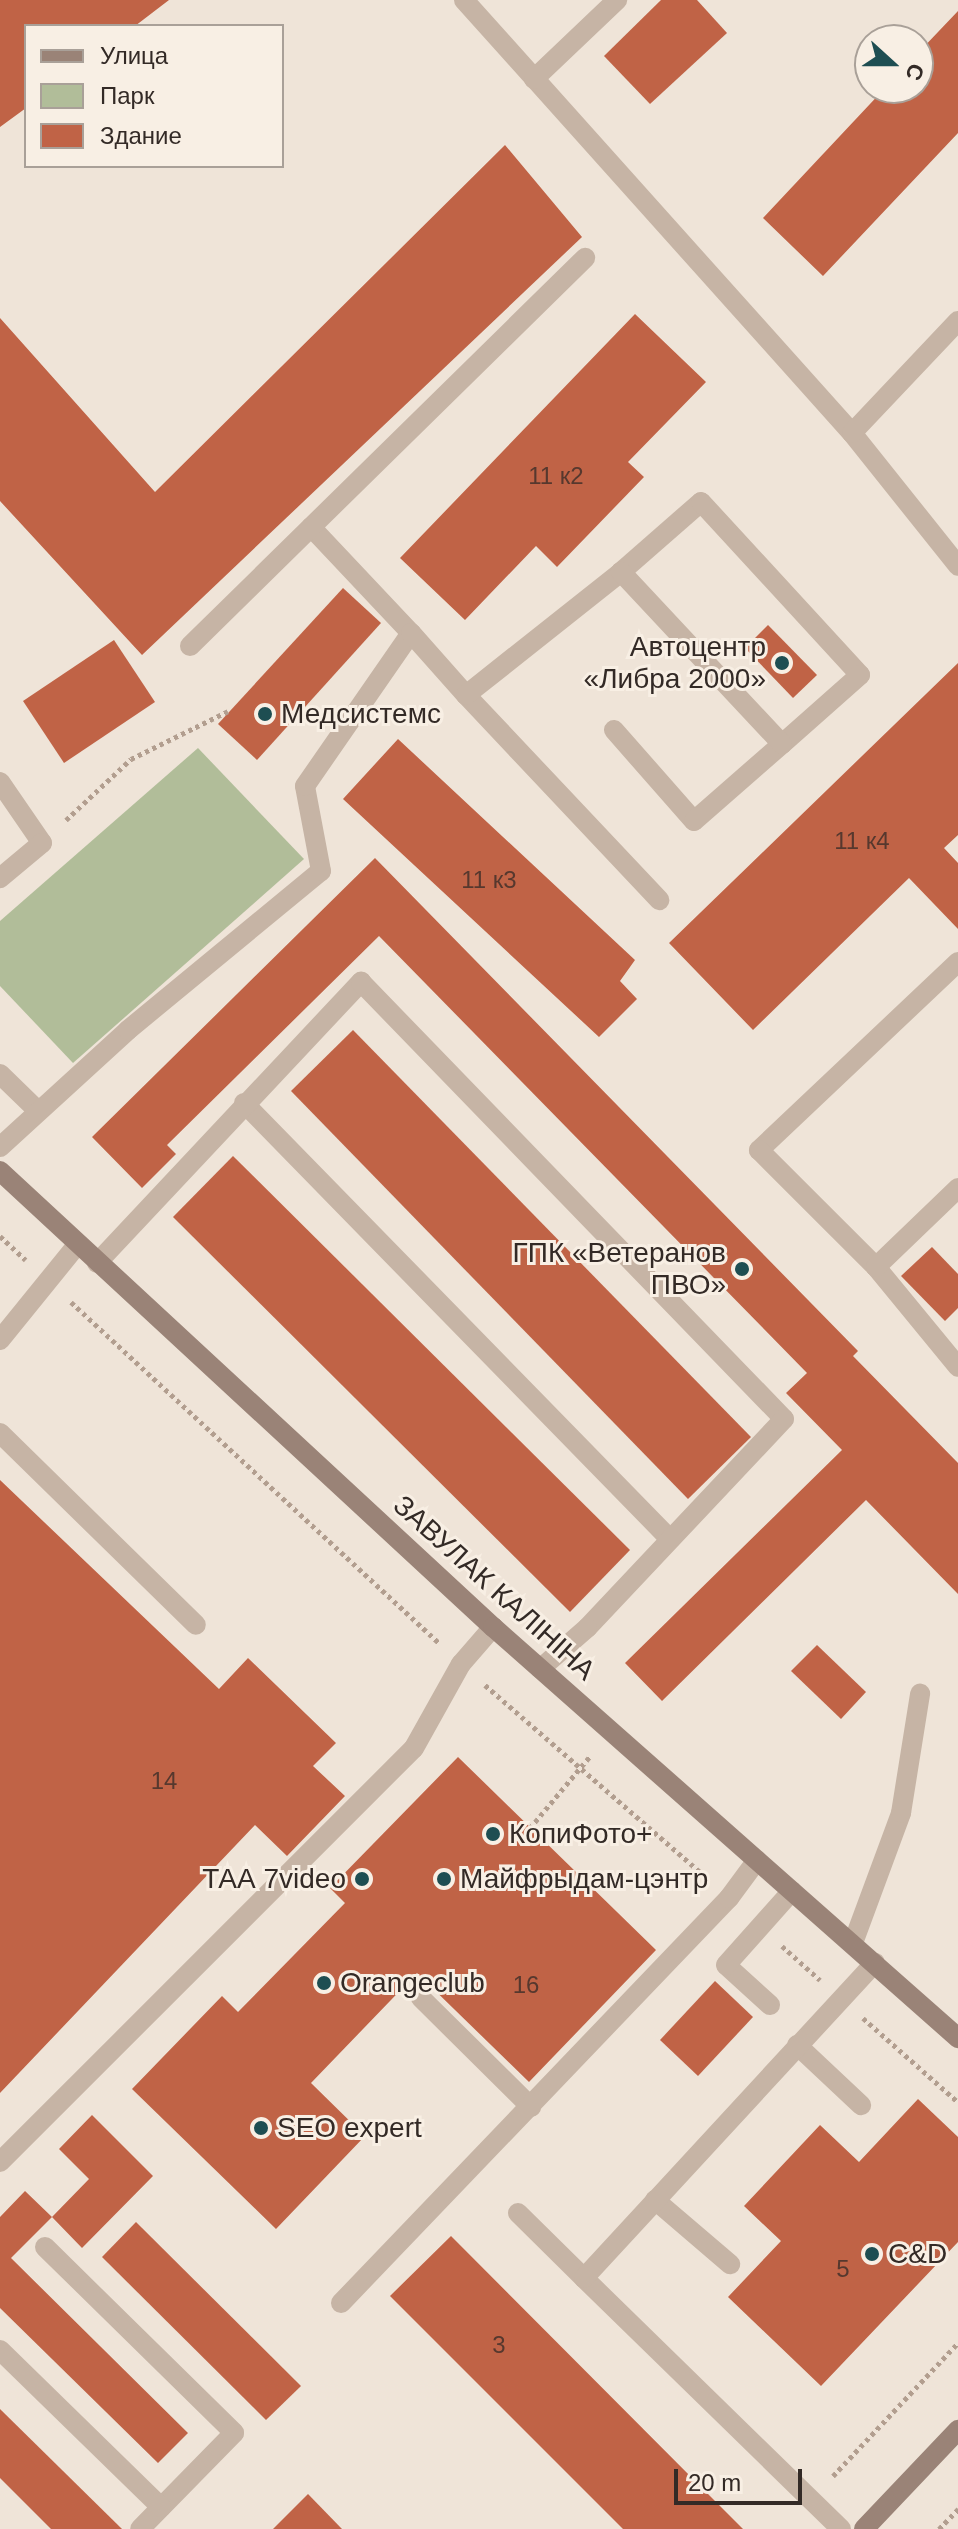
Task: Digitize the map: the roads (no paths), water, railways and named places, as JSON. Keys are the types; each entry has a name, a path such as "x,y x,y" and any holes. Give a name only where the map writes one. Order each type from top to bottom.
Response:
{"street":[{"name":"ЗАВУЛАК КАЛІНІНА","path":"0,1171 493,1627 958,2038"},
{"path":"864,2529 958,2430"}],"lane":[{"path":"464,0 852,433 958,566"},
{"path":"534,79 617,0"},
{"path":"190,646 585,258"},
{"path":"852,433 958,321"},
{"path":"466,695 621,572 701,502 860,675 694,821 614,730"},
{"path":"311,527 659,900"},
{"path":"621,572 782,744"},
{"path":"0,1147 128,1030 321,871 305,786 411,633"},
{"path":"0,782 42,843 0,878"},
{"path":"958,962 759,1150 876,1267 958,1367"},
{"path":"97,1263 244,1103 361,982 784,1419 587,1628 540,1669"},
{"path":"0,1074 38,1111"},
{"path":"244,1103 669,1538"},
{"path":"876,1267 958,1188"},
{"path":"0,1340 77,1245"},
{"path":"0,1433 196,1625"},
{"path":"0,2162 414,1748 461,1664 493,1627"},
{"path":"853,1943 901,1813 920,1694"},
{"path":"341,2303 729,1898 757,1860"},
{"path":"770,2005 726,1965 792,1891"},
{"path":"584,2278 875,1963"},
{"path":"421,1998 531,2107"},
{"path":"797,2045 861,2105"},
{"path":"655,2200 730,2264"},
{"path":"518,2213 841,2529"},
{"path":"45,2247 234,2433 140,2529"},
{"path":"0,2350 161,2507"}],"place":[{"name":"Автоцентр «Либра 2000»","path":"782,663"},
{"name":"Медсистемс","path":"265,714"},
{"name":"ГПК «Ветеранов ПВО»","path":"742,1269"},
{"name":"КопиФото+","path":"493,1834"},
{"name":"ТАА 7video","path":"362,1879"},
{"name":"Майфрыдам-цэнтр","path":"444,1879"},
{"name":"Orangeclub","path":"324,1983"},
{"name":"SEO expert","path":"261,2128"},
{"name":"C&D","path":"872,2254"}]}
